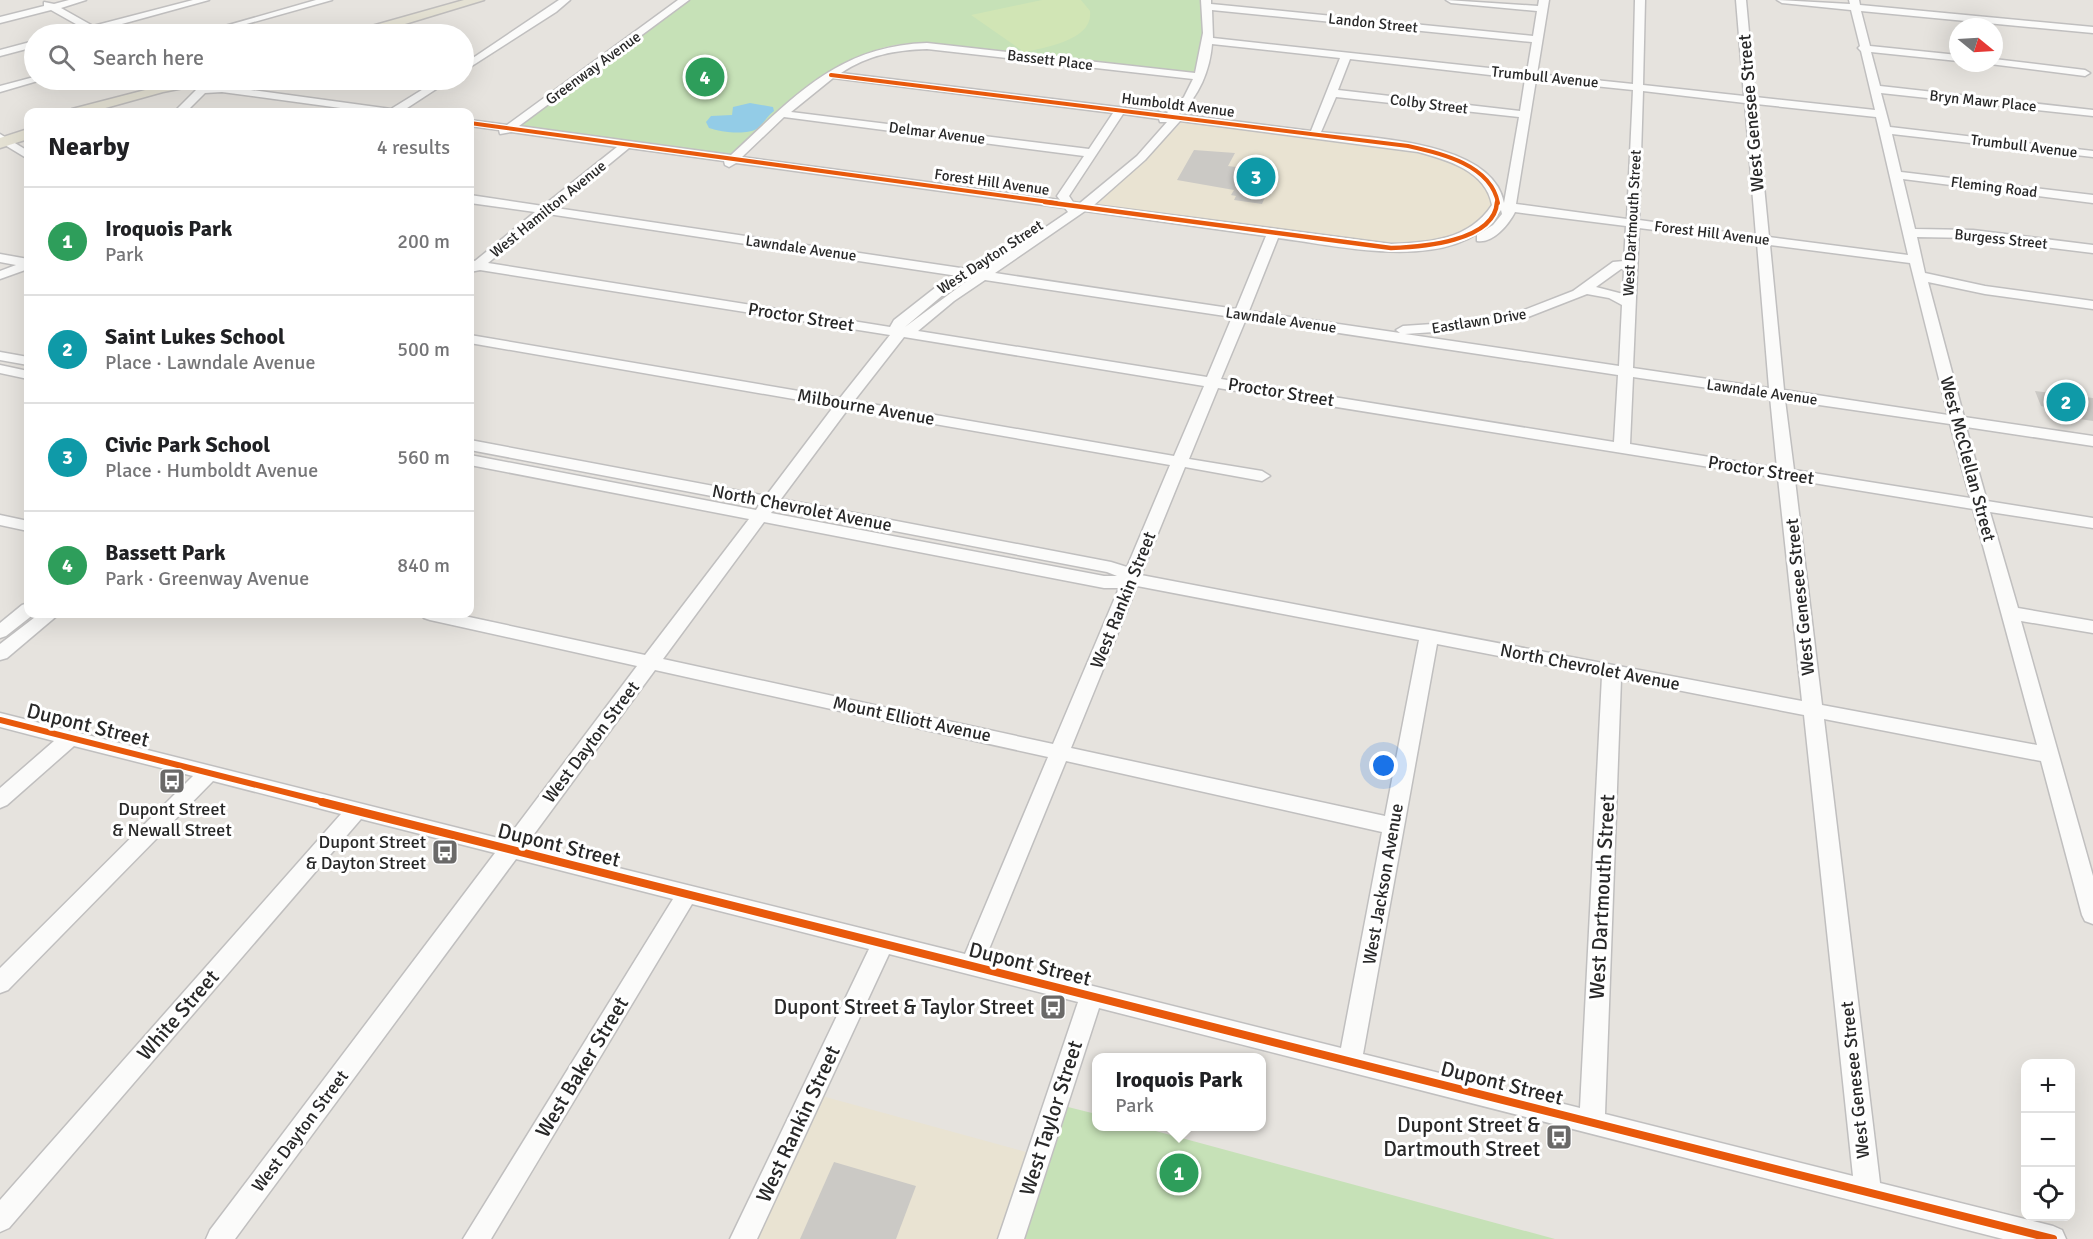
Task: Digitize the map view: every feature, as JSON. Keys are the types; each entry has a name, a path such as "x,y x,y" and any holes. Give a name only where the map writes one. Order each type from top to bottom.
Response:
{"main road":[{"path":"394,24 477,0"},
{"path":"91,108 155,90"},
{"path":"118,108 176,90"},
{"path":"2,139 24,128"},
{"path":"2,139 24,136"}],"street":[{"path":"41,0 83,24"},
{"path":"0,20 81,0"},
{"path":"124,24 204,0"},
{"path":"239,24 327,0"},
{"path":"474,61 554,10 565,0"},
{"name":"Greenway Avenue","path":"505,131 684,0"},
{"path":"1451,0 1543,5 1515,171 1503,206"},
{"name":"West Dartmouth Street","path":"1622,447 1640,0"},
{"name":"West Genesee Street","path":"1741,0 1761,239 1777,394 1868,1192"},
{"path":"1782,0 1854,3 2093,30"},
{"name":"West McClellan Street","path":"1854,3 1919,276 2093,915"},
{"name":"Landon Street","path":"1207,4 1538,40"},
{"name":"West Dayton Street","path":"219,1239 843,403 900,333 914,328 941,304 1072,209 1174,123 1175,118 1173,117 1198,77 1209,40 1207,4"},
{"name":"Trumbull Avenue","path":"1209,40 1749,100 2093,154"},
{"name":"Bassett Place","path":"730,162 831,75 870,53 901,46 934,46 1198,77"},
{"path":"0,53 24,47"},
{"path":"1863,48 1949,57"},
{"path":"1315,134 1347,55"},
{"path":"2003,63 2090,75"},
{"name":"Humboldt Avenue","path":"831,75 1416,147 1447,157 1478,173 1494,189 1503,206"},
{"path":"0,89 24,83"},
{"name":"Bryn Mawr Place","path":"1874,89 2093,113"},
{"path":"182,108 191,90"},
{"path":"205,90 213,95 312,108"},
{"path":"222,90 361,108"},
{"path":"399,108 429,90"},
{"name":"Colby Street","path":"1332,93 1526,115"},
{"path":"1072,209 1063,196 1120,111"},
{"name":"Delmar Avenue","path":"783,114 1091,153"},
{"name":"Forest Hill Avenue","path":"474,124 505,131 615,147 1205,227 1373,253 1441,250 1472,242 1488,234 1503,222 1503,206 1915,260"},
{"name":"Forest Hill Avenue","path":"474,130 505,131"},
{"path":"2,139 24,153"},
{"name":"West Hamilton Avenue","path":"474,262 530,208 615,147"},
{"name":"West Hamilton Avenue","path":"474,263 545,210 615,147"},
{"path":"1478,173 1500,176 1515,171"},
{"name":"Fleming Road","path":"1895,175 2093,199"},
{"name":"Lawndale Avenue","path":"474,200 2093,441"},
{"name":"West Dayton Street","path":"900,333 897,327 902,320 966,273 1072,209"},
{"name":"Burgess Street","path":"1909,233 1968,234 2093,249"},
{"name":"West Rankin Street","path":"971,967 1272,237"},
{"path":"0,258 24,262"},
{"path":"0,268 24,262"},
{"path":"0,274 24,263"},
{"name":"Proctor Street","path":"474,264 2093,523"},
{"name":"Eastlawn Drive","path":"1389,336 1396,331 1463,326 1539,310 1586,290 1617,266 1629,265"},
{"path":"1919,276 1993,291 2093,305"},
{"path":"1586,290 1613,294 1628,303"},
{"path":"1463,326 1459,330 1459,337 1463,344 1472,349"},
{"name":"Milbourne Avenue","path":"474,340 1262,476"},
{"path":"0,356 24,360"},
{"path":"0,369 24,374"},
{"name":"North Chevrolet Avenue","path":"474,446 897,534 1104,582 1121,582 1131,579 2049,754"},
{"path":"508,467 521,454"},
{"name":"North Chevrolet Avenue","path":"474,461 765,508"},
{"path":"0,519 24,525"},
{"path":"0,632 24,612"},
{"path":"2010,613 2093,627"},
{"path":"0,654 45,618"},
{"name":"Mount Elliott Avenue","path":"448,618 1394,826"},
{"name":"West Jackson Avenue","path":"1350,1062 1429,636"},
{"name":"West Dartmouth Street","path":"1592,1123 1612,671"},
{"name":"Dupont Street","path":"0,720 2053,1239"},
{"path":"0,800 70,738"},
{"path":"0,983 209,773"},
{"name":"White Street","path":"0,1219 356,811"},
{"name":"West Baker Street","path":"476,1239 687,894"},
{"name":"West Rankin Street","path":"743,1239 883,944"},
{"name":"West Taylor Street","path":"1011,1239 1091,997"}],"shaded area":[{"path":"1184,120 1422,151 1460,165 1481,180 1489,191 1491,204 1485,216 1473,228 1450,237 1394,245 1095,206 1095,203 1134,170"},
{"path":"822,1096 1026,1152 998,1239 756,1239"}],"green space":[{"path":"690,0 1202,0 1205,24 1196,72 1192,73 923,43 899,44 876,50 835,70 730,156 518,126"},
{"path":"1042,0 1081,0 1090,11 1089,21 1076,36 1066,41 1024,52 971,15"},
{"path":"1068,1107 1092,1113 1092,1131 1156,1131 1555,1239 1025,1239"}],"water":[{"path":"750,103 773,107 774,111 758,128 741,133 709,128 706,122 711,116 732,115 733,107"}],"building":[{"path":"1194,150 1235,153 1228,166 1276,172 1262,204 1234,200 1236,196 1231,195 1234,190 1177,180"},
{"path":"2035,391 2093,398 2093,421 2052,415 2050,408 2041,406"},
{"path":"834,1162 916,1186 896,1239 800,1239"}],"cycle path":[{"path":"474,124 1375,247 1426,246 1461,238 1476,230 1489,219 1498,205 1496,192 1489,181 1478,172 1449,157 1408,146 831,75"},
{"path":"0,720 2053,1239"}],"place":[{"name":"Bassett Park","path":"705,77"},
{"name":"Civic Park School","path":"1256,177"},
{"name":"Saint Lukes School","path":"2066,402"},
{"name":"Dupont Street & Newall Street","path":"172,781"},
{"name":"Dupont Street & Dayton Street","path":"445,852"},
{"name":"Dupont Street & Taylor Street","path":"1053,1007"},
{"name":"Dupont Street & Dartmouth Street","path":"1559,1137"},
{"name":"Iroquois Park","path":"1179,1173"}]}
